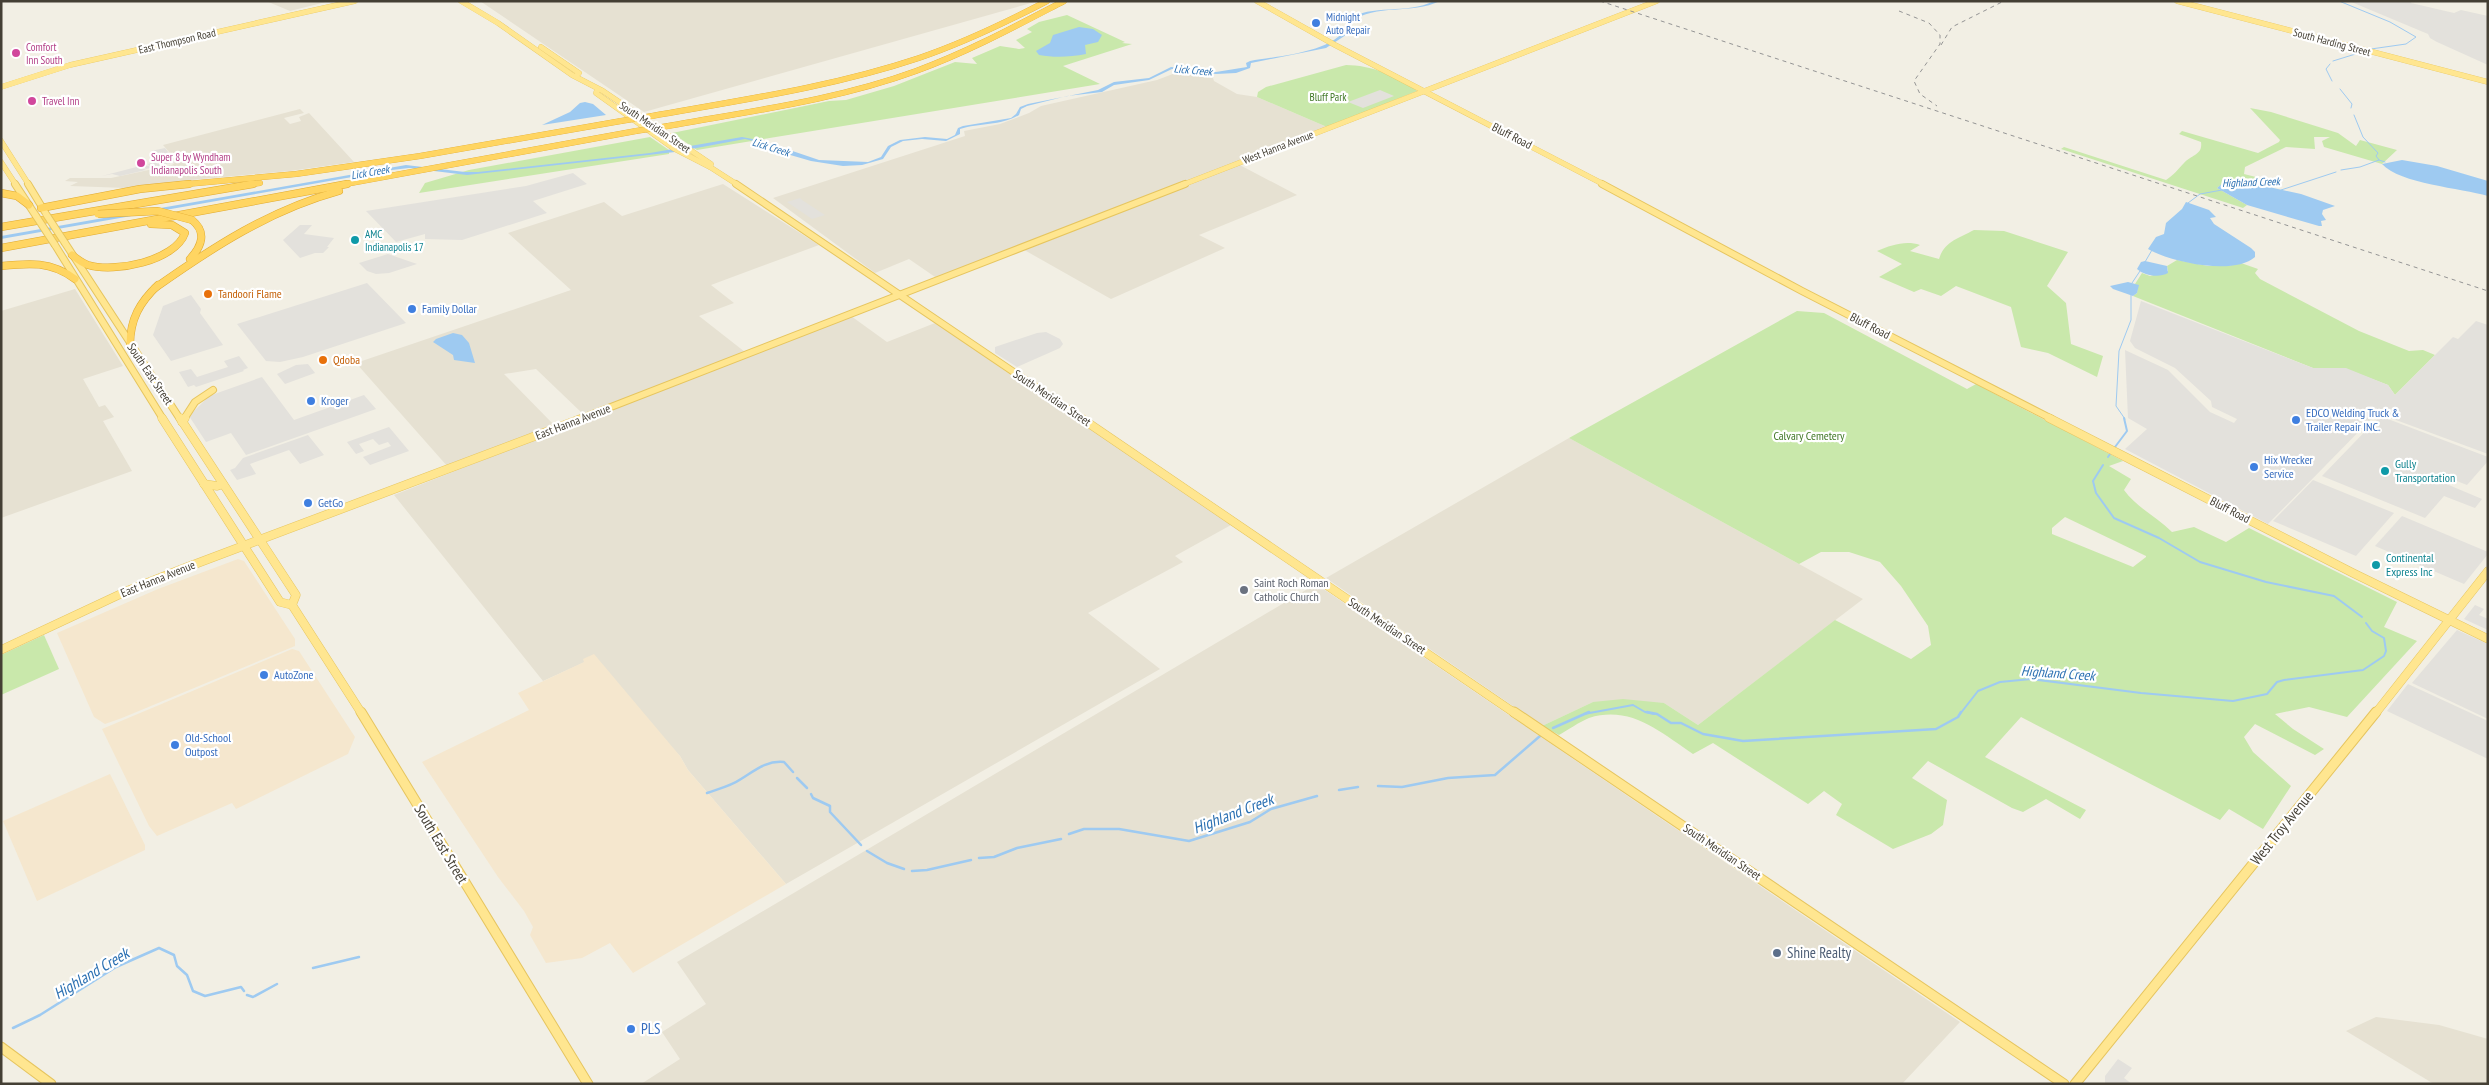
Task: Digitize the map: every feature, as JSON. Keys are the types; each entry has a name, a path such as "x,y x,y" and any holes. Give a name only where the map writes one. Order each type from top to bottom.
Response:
{"highway":[{"path":"1,227 796,90 886,68 969,40 1047,1"},
{"path":"35,242 406,172 803,101 890,79 948,58 1064,1"},
{"path":"41,208 140,189 296,174 398,159"},
{"path":"155,288 241,229 267,215 310,199 406,172"},
{"path":"1,193 19,197 29,205"},
{"path":"1,227 98,214 155,211 181,215 199,225 204,235 200,247 143,300 133,316 130,324 130,345"},
{"path":"1,246 150,224 172,225 185,233 183,241 172,251 132,265 93,267 72,255"},
{"path":"1,246 120,226"},
{"path":"1,266 48,264 60,268 75,279"}],"main road":[{"name":"East Thompson Road","path":"1,84 70,62 344,1"},
{"name":"East Thompson Road","path":"1,84 70,65 355,1"},
{"name":"South Meridian Street","path":"461,1 498,23 597,90 603,91 710,164 710,167"},
{"name":"South Meridian Street","path":"470,1 556,56 579,73 577,76"},
{"name":"Bluff Road","path":"1257,1 1335,45 1525,143 1809,294 2449,622 2488,639"},
{"name":"West Hanna Avenue","path":"900,295 1656,1"},
{"name":"South Harding Street","path":"2177,1 2488,82"},
{"name":"South Meridian Street","path":"597,90 596,93 604,99 672,146 703,166 710,167 900,295 2064,1084"},
{"name":"South East Street","path":"1,141 41,208 130,345 296,595 292,605"},
{"name":"South East Street","path":"1,162 280,602 292,605 383,747 588,1084"},
{"name":"East Hanna Avenue","path":"1,650 73,616 235,554 245,547 260,541 900,295"},
{"path":"182,422 191,405 213,390"},
{"path":"204,484 216,486 223,484"},
{"path":"210,494 228,492"},
{"name":"West Troy Avenue","path":"2075,1084 2449,622 2488,571"},
{"path":"1,1047 50,1084"}],"shaded area":[{"path":"266,1 330,1 290,11"},
{"path":"480,1 1038,1 644,112"},
{"path":"2349,1 2412,1 2411,3 2454,13 2461,10 2488,16 2488,65 2437,42 2430,38 2428,34"},
{"path":"1178,72 1212,75 1214,81 1237,94 1257,97 1327,127 1236,163 1297,195 1199,235 1225,248 1111,299 1019,247 938,279 909,259 875,273 773,198 965,136 964,131 1000,124 1029,113 1041,106 1157,80"},
{"path":"1380,90 1394,96 1363,108 1348,102"},
{"path":"300,109 304,113 284,118 290,124 301,121 299,117 309,113 354,162 290,171 169,182 167,184 126,188 70,186 78,182 65,181 70,178 111,178 172,165 177,161 163,145"},
{"path":"165,148 176,162 146,169 144,167 142,168 146,170 120,176 112,174 102,176 144,165 149,166 148,164 160,161 151,151"},
{"path":"573,173 587,184 533,201 547,213 462,240 425,239 425,234 396,242 366,211 526,186"},
{"path":"723,184 819,245 711,285 734,303 699,316 745,352 583,414 536,369 504,374 555,426 448,467 356,363 571,290 508,233 604,202 622,216"},
{"path":"800,198 825,215 812,219 787,202"},
{"path":"300,225 312,225 304,234 334,238 327,247 329,247 323,253 315,253 300,258 283,240"},
{"path":"388,254 417,264 389,273 376,274 367,271 359,263"},
{"path":"367,283 406,323 303,357 280,362 266,361 237,324"},
{"path":"75,289 123,366 83,379 99,407 105,405 114,417 103,421 132,471 1,518 1,311"},
{"path":"191,295 201,309 200,313 223,345 171,361 153,335 163,306"},
{"path":"2141,301 2313,368 2346,368 2388,385 2395,395 2453,337 2458,339 2476,321 2488,325 2488,454 2377,413 2268,524 2125,449 2147,429 2128,418 2125,350 2168,370 2210,412 2234,423 2237,419 2212,407 2211,401 2175,368 2135,348 2130,341"},
{"path":"851,316 887,342 935,323 1231,525 1175,556 1183,562 1088,613 1160,669 786,884 688,770 680,756 583,660 585,662 543,681 394,495"},
{"path":"1046,332 1060,339 1063,344 1060,348 1017,367 995,353 995,347 1037,333"},
{"path":"239,356 248,368 244,371 196,387 194,385 188,387 179,372 191,369 197,377 228,367 224,361"},
{"path":"308,364 315,373 285,384 277,374 296,365"},
{"path":"262,377 294,420 364,395 376,409 246,455 231,433 206,442 189,416 209,396"},
{"path":"2380,416 2488,457 2488,461 2467,485 2449,478 2444,483 2482,499 2475,508 2444,496 2425,518 2322,476"},
{"path":"389,427 409,451 370,465 363,457 391,446 388,442 379,445 373,439 359,444 364,451 356,454 347,442"},
{"path":"308,435 324,455 300,464 289,450 250,464 256,474 237,480 230,470 235,468 243,458"},
{"path":"1569,438 1863,599 1698,725 1664,703 1593,702 1542,726 1326,578"},
{"path":"2313,480 2394,513 2356,556 2273,521"},
{"path":"2402,516 2488,552 2488,554 2464,584 2375,546"},
{"path":"238,559 244,561 295,639 295,646 122,718 105,724 94,717 57,633 158,589"},
{"path":"1316,584 1960,1022 1902,1084 641,1084 680,1059 662,1032 706,1004 677,962"},
{"path":"2475,605 2484,609 2479,615 2488,619 2488,630 2464,619"},
{"path":"2457,630 2488,644 2488,719 2412,683"},
{"path":"292,649 299,651 355,737 348,754 236,809 232,803 157,836 149,826 102,729"},
{"path":"594,654 680,756 688,770 786,884 633,973 610,943 582,958 546,963 530,935 533,927 524,911 498,877 422,762 529,710 518,693 584,662 583,659"},
{"path":"2408,684 2488,721 2488,759 2387,711"},
{"path":"110,774 145,845 145,850 37,901 3,821"},
{"path":"2376,1017 2439,1025 2488,1039 2488,1084 2434,1084 2346,1031"},
{"path":"2118,1059 2132,1068 2124,1078 2132,1084 2105,1084 2105,1076"}],"green space":[{"path":"1067,15 1125,42 1122,43 1132,44 1063,66 1100,84 697,150 672,133 829,101 846,100 894,86 955,62 977,64 972,58 1000,46 1025,48 1016,40 1032,32 1027,29 1039,22"},
{"name":"Bluff Park","path":"1346,65 1384,72 1417,91 1327,127 1257,97 1258,92 1266,87"},
{"path":"2250,108 2271,112 2338,133 2356,146 2360,140 2397,150 2382,164 2324,147 2322,141 2330,137 2314,137 2315,149 2286,147 2245,167 2244,174 2268,180 2255,183 2229,182 2217,188 2247,205 2243,208 2061,149 2064,147 2166,180 2200,150 2201,142 2179,134 2182,131 2258,153 2279,142 2280,140"},
{"path":"650,137 669,150 669,154 419,193 425,183 469,170"},
{"path":"1974,230 2004,231 2068,252 2047,286 2066,303 2071,344 2103,356 2097,377 2048,353 2021,347 2011,307 1956,286 1941,296 1921,289 1914,292 1879,277 1902,264 1877,251 1898,244 1909,243 1920,245 1910,251 1939,259 1948,244"},
{"path":"2177,260 2208,266 2227,266 2241,263 2258,269 2255,273 2260,279 2359,331 2409,351 2423,350 2435,355 2395,395 2388,385 2346,369 2313,368 2133,296 2137,293 2138,286 2135,284 2142,273 2150,276 2168,271 2167,266"},
{"name":"Calvary Cemetery","path":"1797,311 1824,313 1967,389 1976,384 2123,461 2109,466 2131,479 2124,490 2135,502 2172,532 2194,527 2226,542 2249,528 2397,602 2384,627 2417,641 2347,717 2309,707 2275,714 2293,729 2324,749 2315,755 2255,724 2244,737 2253,752 2291,786 2263,829 2229,809 2220,820 2021,717 1985,757 2086,810 2080,819 2046,799 2023,812 2012,808 1928,761 1912,778 1947,800 1943,825 1931,834 1893,849 1836,815 1842,804 1824,791 1808,804 1713,743 1693,754 1644,723 1618,715 1589,718 1559,735 1542,726 1593,702 1623,699 1664,703 1698,725 1835,620 1911,659 1931,645 1928,626 1901,586 1880,562 1849,552 1821,552 1799,564 1569,438","holes":["2065,517 2146,556 2133,567 2052,534 2052,528"]},
{"path":"44,635 59,669 1,695 1,655"}],"water":[{"path":"1440,1 1418,8 1383,11 1360,16 1350,22 1349,33 1326,48 1251,63 1250,68 1236,73 1216,74 1172,69 1149,80 1114,85 1102,92 1069,96 1098,90 1114,82 1149,78 1171,67 1216,72 1247,67 1246,63 1250,61 1318,48 1340,35 1347,26 1346,20 1356,15"},
{"path":"1079,27 1093,29 1102,35 1098,42 1085,45 1086,54 1051,57 1039,55 1036,51 1050,43 1053,35"},
{"name":"Lick Creek","path":"1063,97 1027,106 1021,109 1019,115 1012,119 960,129 960,134 946,141 922,139 903,141 891,147 883,159 862,165 843,166 811,161 745,139 675,152 467,175 409,168 392,170 1,239 1,236 406,165 478,172 650,153 742,137 763,141 819,160 868,162 881,157 888,146 900,140 925,137 947,139 955,135 958,128 963,126 1011,118 1020,107"},
{"path":"580,103 593,104 606,115 542,125 570,112"},
{"path":"2402,160 2437,166 2488,181 2488,196 2416,181 2391,171 2382,164"},
{"path":"2242,181 2301,194 2335,206 2323,210 2322,214 2326,220 2321,221 2322,226 2319,226 2247,205 2217,188 2223,183"},
{"path":"2186,202 2209,210 2216,217 2210,218 2214,224 2251,248 2255,252 2255,257 2245,263 2233,266 2202,265 2171,258 2148,249 2156,237 2164,234 2166,223 2182,209"},
{"path":"2145,261 2167,266 2168,273 2156,276 2148,275 2137,269 2141,262"},
{"path":"2128,282 2139,285 2137,293 2133,296 2113,289 2110,286"},
{"path":"453,333 462,335 469,343 475,363 454,360 453,355 433,342 436,339"}],"waterway":[{"name":"Highland Creek","path":"2339,1 2390,22 2416,37 2406,44 2371,49"},
{"name":"Highland Creek","path":"2333,61 2362,52"},
{"name":"Highland Creek","path":"2330,64 2326,69 2332,81"},
{"name":"Highland Creek","path":"2340,89 2352,104 2351,108"},
{"name":"Highland Creek","path":"2354,115 2363,137 2378,153 2376,156 2379,160"},
{"name":"Highland Creek","path":"2341,170 2360,167 2379,160"},
{"name":"Highland Creek","path":"2379,160 2385,162"},
{"name":"Highland Creek","path":"2281,190 2336,172"},
{"name":"Highland Creek","path":"2188,203 2200,194 2222,190"},
{"name":"Highland Creek","path":"2145,262 2152,250"},
{"name":"Highland Creek","path":"2132,283 2140,271"},
{"name":"Highland Creek","path":"2125,419 2116,406 2119,351 2131,320 2131,295"},
{"name":"Highland Creek","path":"2115,447 2127,431 2124,418"},
{"name":"Highland Creek","path":"2103,465 2093,481 2096,493 2114,518 2159,538 2200,562 2266,582 2334,596 2362,617"},
{"name":"Highland Creek","path":"1960,714 1978,691 2000,682 2031,679 2141,693 2233,701 2267,694 2277,682 2363,670 2384,656 2386,651 2384,638 2372,631 2366,623"},
{"name":"Highland Creek","path":"1585,714 1633,705 1645,712 1654,714"},
{"name":"Highland Creek","path":"1585,714 1589,712"},
{"name":"Highland Creek","path":"1647,712 1657,714 1671,723 1681,723 1703,734 1743,741 1936,729 1958,717 1961,712"},
{"name":"Highland Creek","path":"1553,728 1585,714"},
{"name":"Highland Creek","path":"1378,786 1402,787 1448,778 1495,775 1540,736"},
{"name":"Highland Creek","path":"707,793 733,784 761,767 772,763 784,762 793,772"},
{"name":"Highland Creek","path":"797,778 807,788"},
{"name":"Highland Creek","path":"1339,790 1358,787"},
{"name":"Highland Creek","path":"811,794 813,798 830,806 830,812 861,845"},
{"name":"Highland Creek","path":"1069,834 1084,829 1119,829 1189,841 1250,822 1271,809 1317,796"},
{"name":"Highland Creek","path":"979,858 994,857 1017,848 1061,839"},
{"name":"Highland Creek","path":"867,851 887,863 904,869"},
{"name":"Highland Creek","path":"912,871 927,870 971,860"},
{"name":"Highland Creek","path":"13,1028 40,1015 116,967 159,948 174,955 177,966 187,975 193,991 205,996 241,987 244,991"},
{"name":"Highland Creek","path":"313,968 359,957"},
{"name":"Highland Creek","path":"247,995 253,997 277,984"}],"railway":[{"path":"1600,1 2488,291"},
{"path":"1941,45 1952,27 2004,1"},
{"path":"1899,11 1929,23 1940,35 1940,44 1914,81 1920,94 1937,106"}],"place":[{"name":"Midnight Auto Repair","path":"1316,23"},
{"name":"Comfort Inn South","path":"16,53"},
{"name":"Travel Inn","path":"32,101"},
{"name":"Super 8 by Wyndham Indianapolis South","path":"141,163"},
{"name":"AMC Indianapolis 17","path":"355,240"},
{"name":"Tandoori Flame","path":"208,294"},
{"name":"Family Dollar","path":"412,309"},
{"name":"Qdoba","path":"323,360"},
{"name":"Kroger","path":"311,401"},
{"name":"EDCO Welding Truck & Trailer Repair INC.","path":"2296,420"},
{"name":"Hix Wrecker Service","path":"2254,467"},
{"name":"Gully Transportation","path":"2385,471"},
{"name":"GetGo","path":"308,503"},
{"name":"Continental Express Inc","path":"2376,565"},
{"name":"Saint Roch Roman Catholic Church","path":"1244,590"},
{"name":"AutoZone","path":"264,675"},
{"name":"Old-School Outpost","path":"175,745"},
{"name":"Shine Realty","path":"1777,953"},
{"name":"PLS","path":"631,1029"}]}
